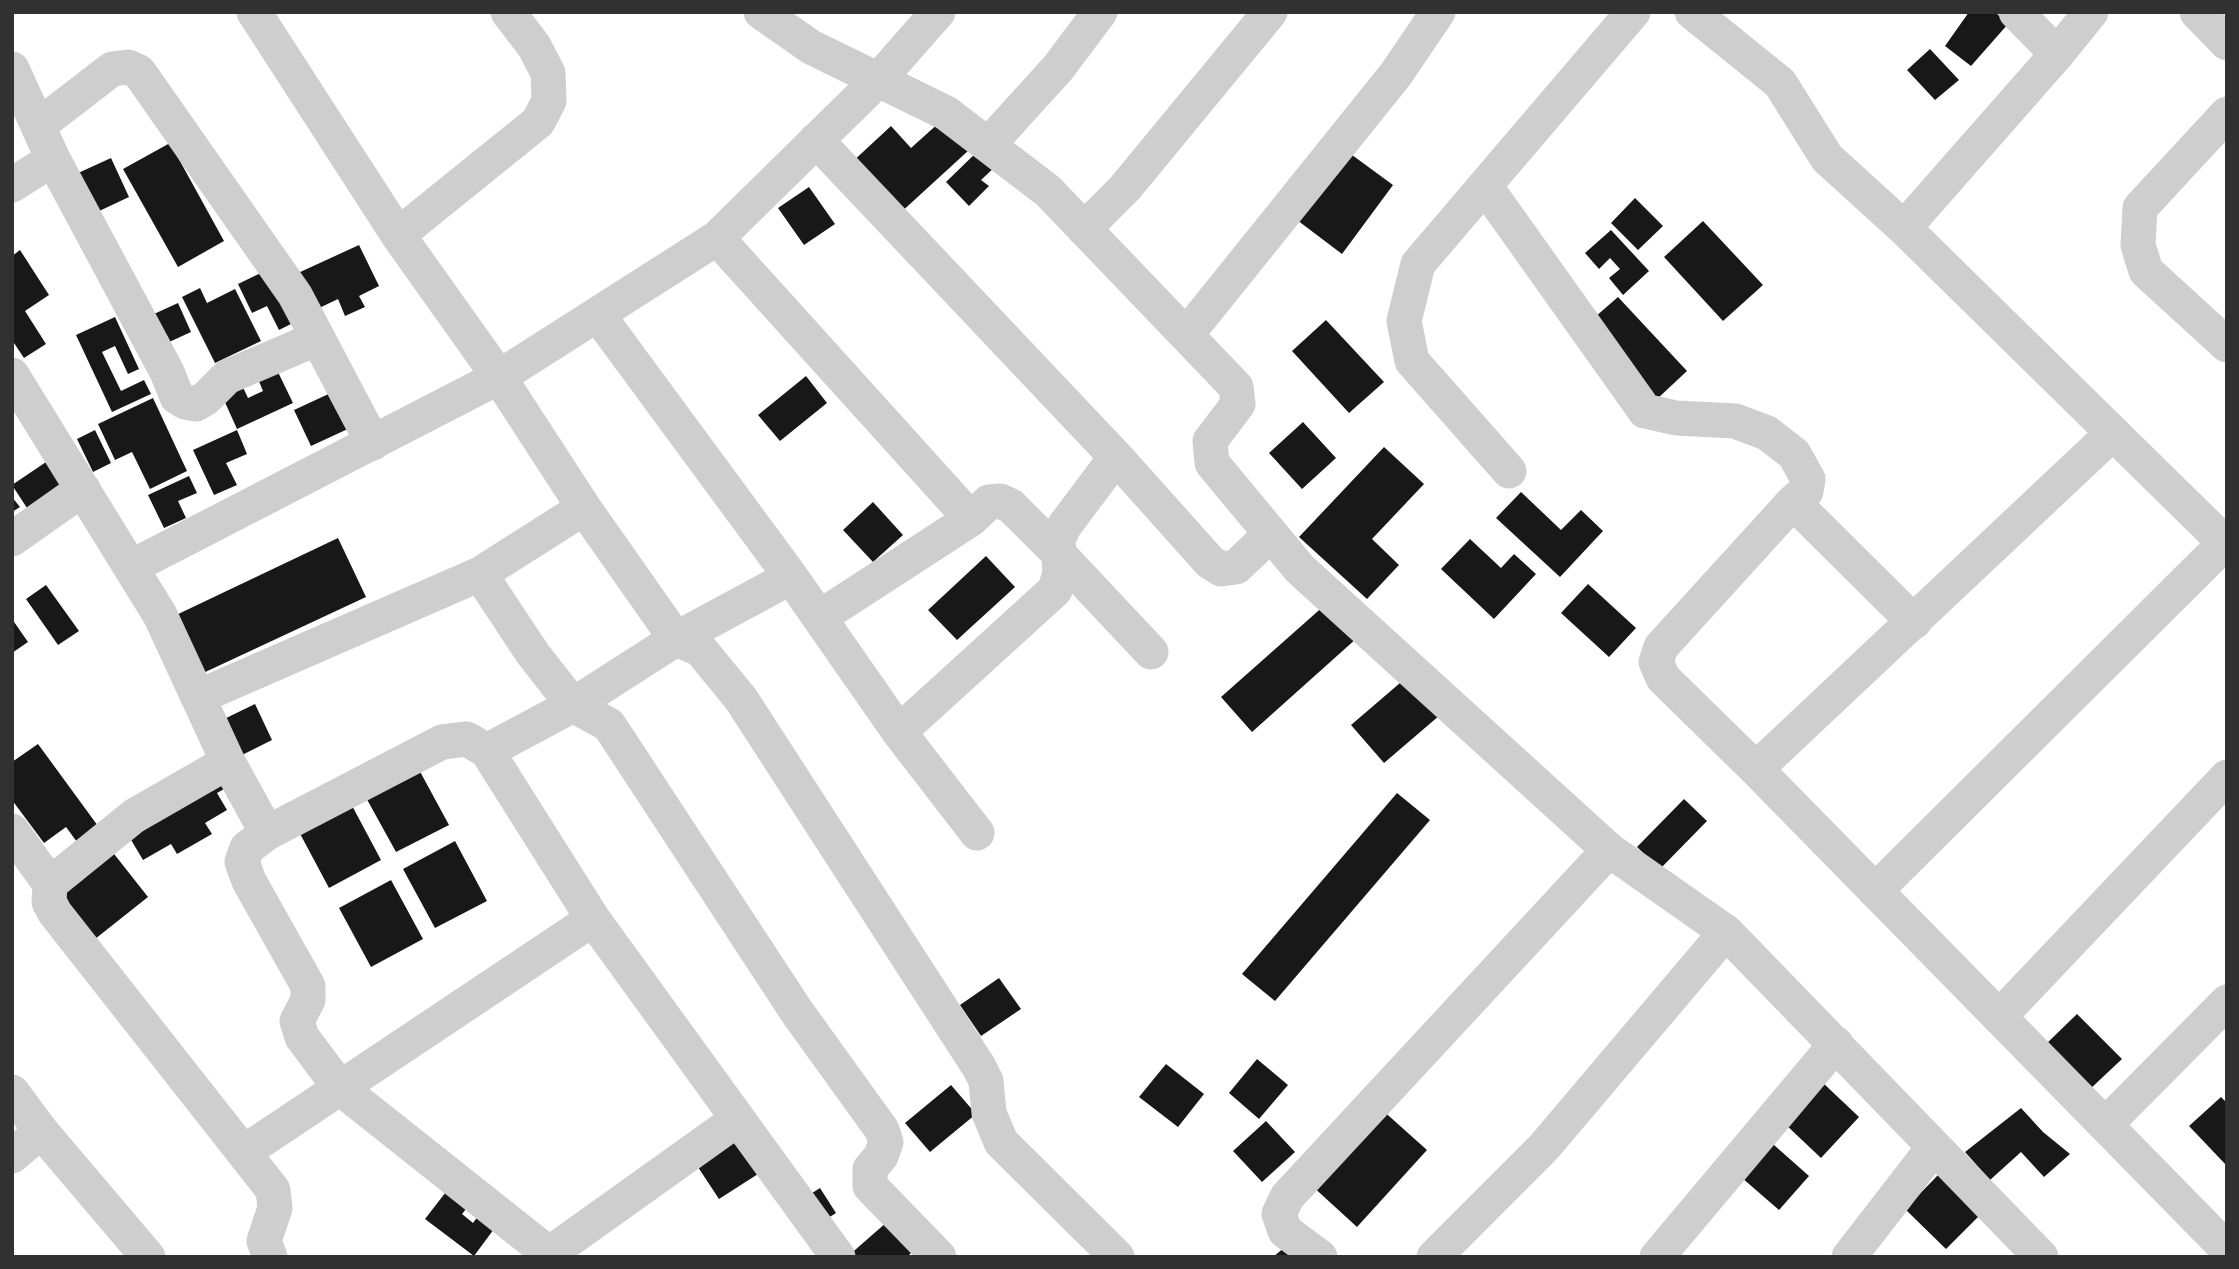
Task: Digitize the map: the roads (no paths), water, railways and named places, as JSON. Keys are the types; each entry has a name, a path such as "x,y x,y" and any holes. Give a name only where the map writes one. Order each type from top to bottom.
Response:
{"street":[{"path":"254,12 398,236 499,377 584,508 677,639 700,649 741,699 979,1067 986,1081 989,1113 1001,1142 1117,1257"},
{"path":"398,236 538,122 549,101 548,73 534,47 508,12"},
{"path":"761,12 811,47 946,113 1048,191 1236,387 1238,404 1210,441 1212,463 1300,569 1609,850 1726,932 2041,1257"},
{"path":"131,567 499,377 717,238 879,79 938,12"},
{"path":"989,144 1058,68 1100,12"},
{"path":"1084,229 1125,188 1270,12"},
{"path":"1187,334 1396,74 1438,12"},
{"path":"1509,471 1412,361 1404,321 1418,264 1633,12"},
{"path":"1692,12 1780,83 1828,158 1904,228 2226,544 1875,891"},
{"path":"2016,12 2057,54"},
{"path":"1904,228 2091,12"},
{"path":"2197,12 2227,43"},
{"path":"38,126 112,69 128,67 139,72 295,295 373,443"},
{"path":"12,69 53,159 167,372 177,397 196,404 227,377 318,338"},
{"path":"2227,114 2140,208 2138,245 2146,271 2227,345"},
{"path":"816,140 1116,457 1210,562 1221,569 1236,567 1271,534"},
{"path":"12,185 53,159"},
{"path":"1485,186 1645,411 1676,418 1735,421 1767,433 1794,454 1808,479 1806,491 1661,647 1656,662 1662,678 1756,769 2105,1125 2218,1246"},
{"path":"717,238 971,519"},
{"path":"598,315 820,617 899,732 977,833"},
{"path":"12,374 160,615 228,762 267,833"},
{"path":"1756,769 2113,433"},
{"path":"899,732 1055,590 1059,573 1058,539 1065,525 1116,457"},
{"path":"12,539 83,489"},
{"path":"820,617 971,519 989,502 1000,501 1011,506 1151,652"},
{"path":"1793,502 1914,622"},
{"path":"198,697 480,574 584,508"},
{"path":"480,574 533,654 573,705 609,725 797,1012 882,1130 886,1142 881,1156 870,1169 870,1186 939,1257"},
{"path":"486,751 573,705 677,639 791,577"},
{"path":"738,1119 551,1255 340,1088 302,1037 297,1021 308,1000 307,986 249,881 242,862 247,848 267,833 442,742 467,739 486,751 593,919 738,1119 838,1257"},
{"path":"50,884 134,816 228,762"},
{"path":"1999,1017 2226,778"},
{"path":"12,831 50,884 49,902 55,913 273,1189 275,1208 264,1241 270,1257"},
{"path":"1320,1257 1285,1231 1279,1214 1286,1197 1609,850"},
{"path":"244,1152 593,919"},
{"path":"1434,1257 1544,1147 1726,932"},
{"path":"2105,1125 2227,1002"},
{"path":"1657,1257 1836,1044"},
{"path":"12,1092 143,1255"},
{"path":"12,1156 41,1131"},
{"path":"1849,1257 1934,1147"}]}
